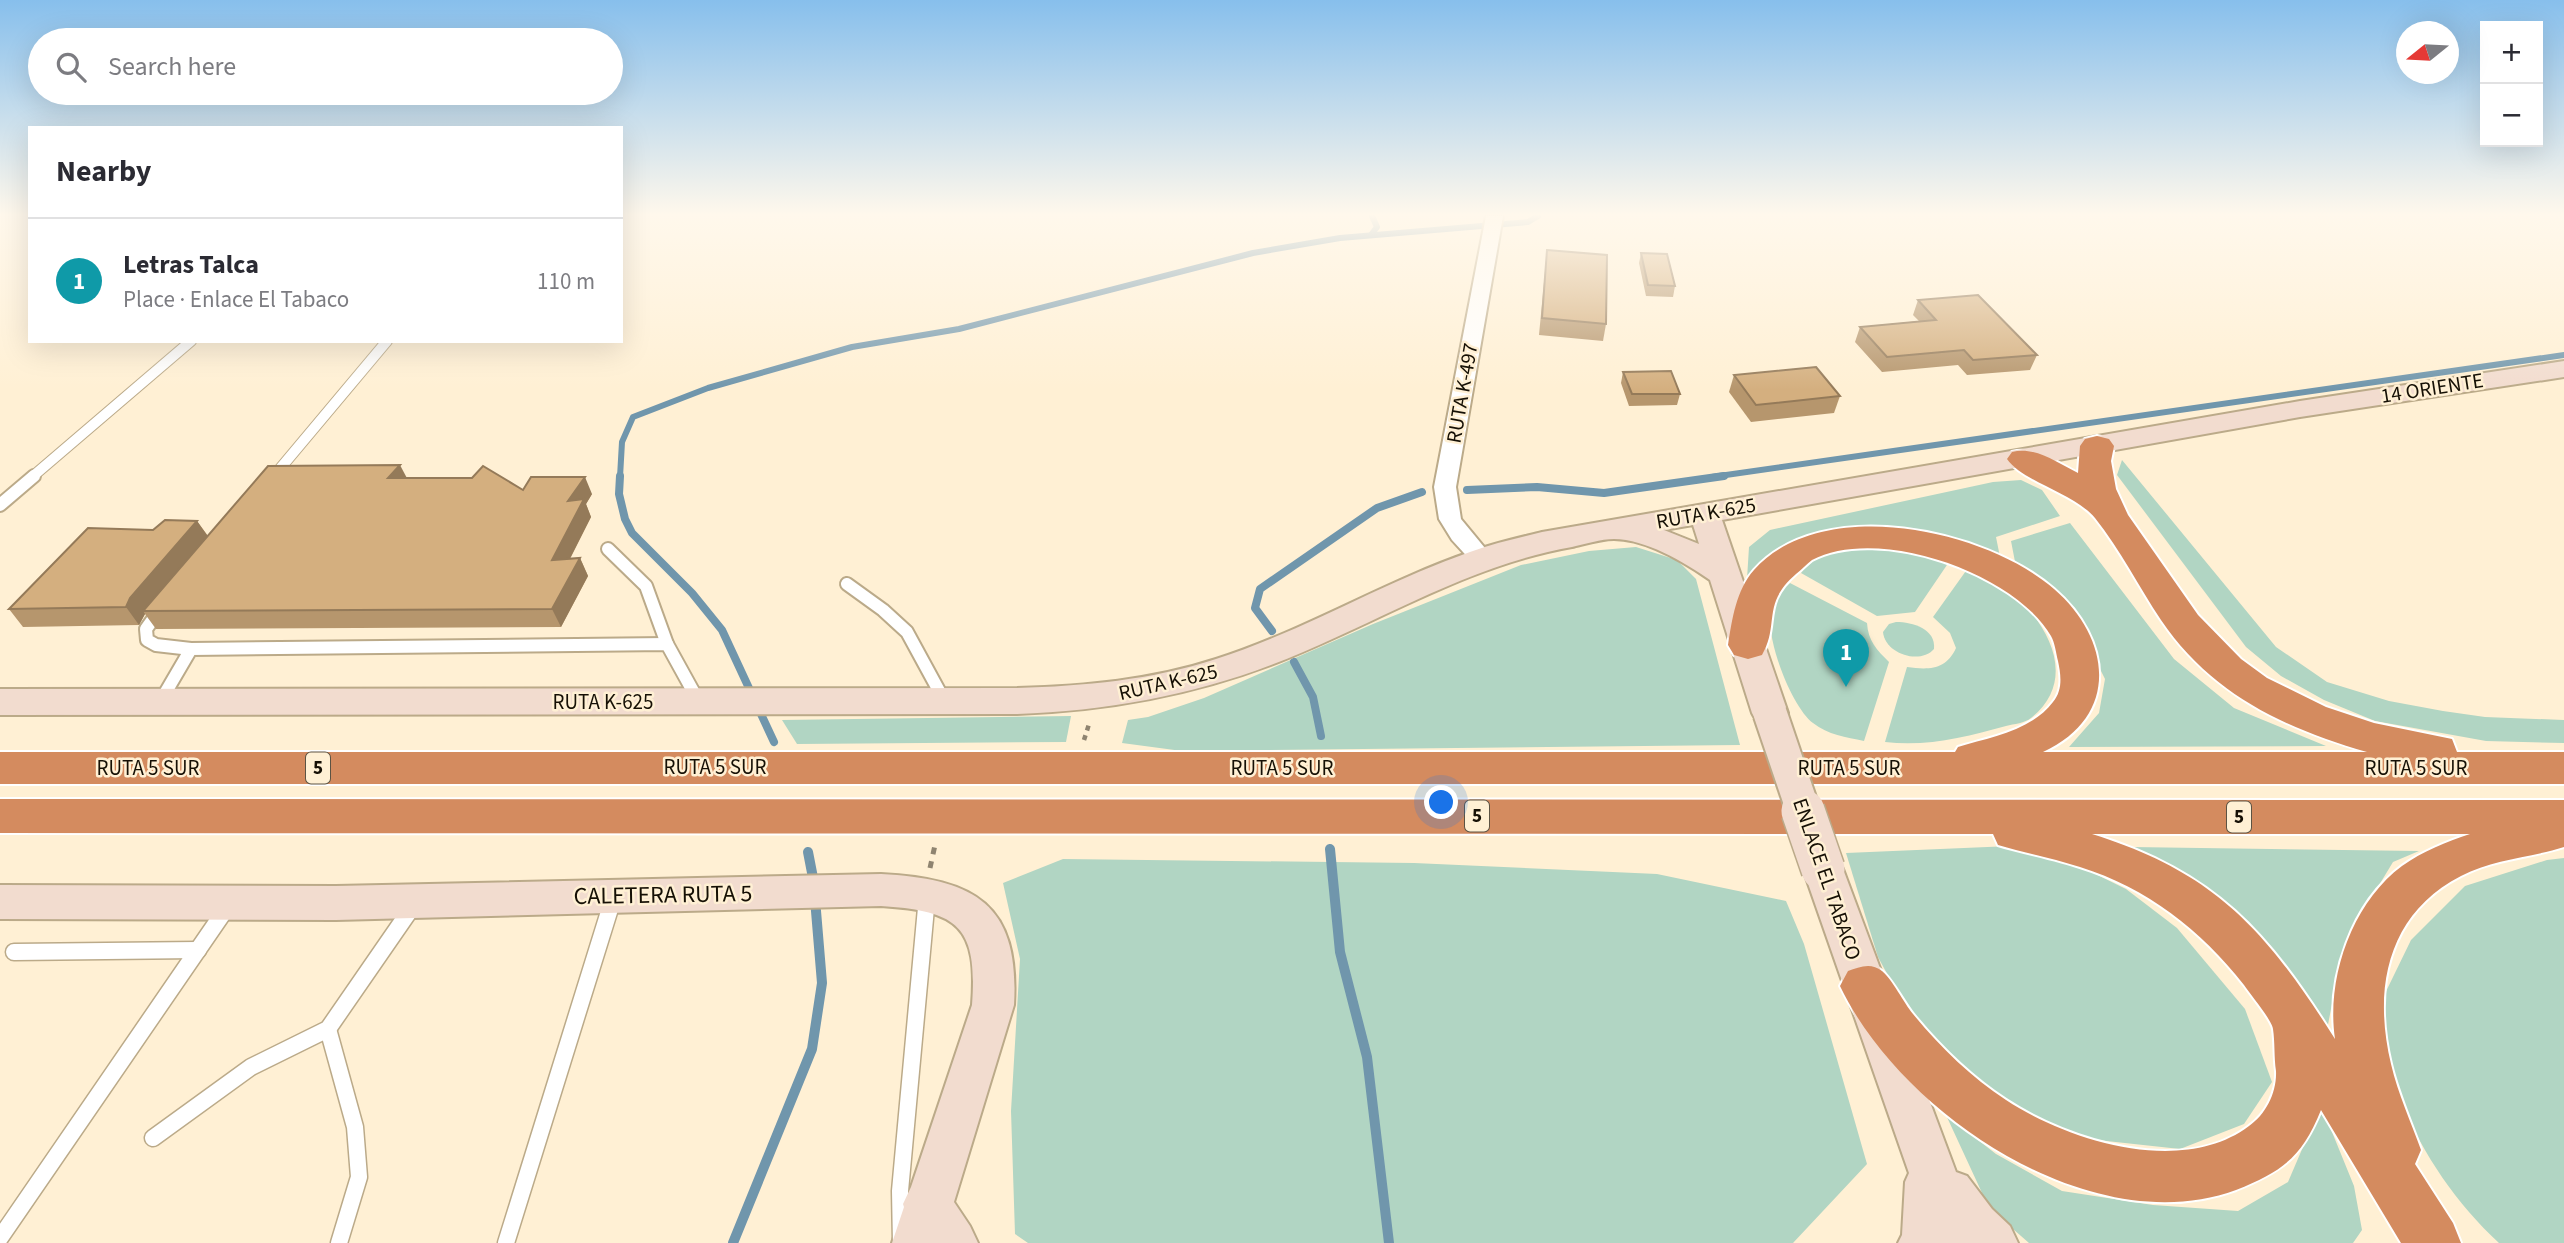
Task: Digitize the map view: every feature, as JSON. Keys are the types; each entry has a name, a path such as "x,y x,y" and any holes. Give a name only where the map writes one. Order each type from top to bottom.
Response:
{"highway":[{"path":"2097,446 2094,476 2105,508 2193,636 2225,667 2258,690 2312,718 2380,740 2564,768"},
{"path":"2024,459 2068,482 2105,508"},
{"path":"1748,645 1754,612 1766,580 1797,553 1825,542 1862,537 1923,543 1980,561 2021,583 2050,607 2071,635 2081,665 2078,696 2070,710 2045,732 1996,752 1925,768"},
{"name":"RUTA 5 SUR","path":"0,768 2564,768"},
{"name":"5","path":"0,816 2564,817"},
{"path":"1915,817 1993,827 2063,843 2151,876 2203,909 2226,929 2268,976 2415,1230 2457,1243"},
{"path":"2415,1230 2365,1063 2360,1031 2360,981 2364,958 2387,911 2404,891 2444,864 2494,845 2564,831"},
{"path":"1865,986 1893,1028 1920,1060 1977,1110 2039,1146 2108,1170 2143,1176 2178,1177 2212,1173 2240,1164 2261,1153 2278,1139 2299,1101 2303,1078 2302,1056 2289,1011"}],"main road":[{"name":"14 ORIENTE","path":"2300,409 2564,369"},
{"name":"RUTA K-625","path":"2097,446 2300,409"},
{"name":"RUTA K-625","path":"0,702 1012,702 1099,698 1193,679 1240,664 1482,559 1542,542 2024,459"},
{"path":"1605,530 1668,540 1692,551 1724,575 1731,546 1742,529 1806,496"},
{"name":"ENLACE EL TABACO","path":"1704,512 1823,869 1958,1243"},
{"name":"CALETERA RUTA 5","path":"0,902 415,901 904,890 927,893 958,903 971,912 980,924 993,953 996,987 993,1005 922,1224"},
{"path":"1923,1243 1926,1235 1930,1166"},
{"path":"1930,1166 1975,1226 1993,1243"},
{"path":"922,1224 953,1243"}],"street":[{"name":"RUTA K-497","path":"1482,559 1451,526 1444,508 1445,487 1484,274"},
{"name":"RUTA K-625","path":"2024,459 2097,446"}],"lane":[{"path":"0,505 189,343"},
{"path":"264,486 385,343"},
{"path":"608,549 646,586 667,643 716,702"},
{"path":"846,584 883,610 906,632 944,700"},
{"path":"167,601 150,621 145,635 147,640 156,645 191,649 667,643"},
{"path":"160,702 191,649"},
{"path":"901,1243 900,1191 927,893"},
{"path":"506,1243 614,896"},
{"path":"153,1138 243,1072 328,1028 415,901"},
{"path":"0,1238 230,903"},
{"path":"14,953 198,950"},
{"path":"328,1028 355,1127 359,1177 339,1243"}],"path":[{"path":"1076,767 1099,698"},
{"path":"927,893 941,816"}],"green space":[{"path":"2122,460 2276,647 2327,682 2389,701 2443,711 2485,717 2564,720 2564,743 2486,741 2375,721 2324,700 2281,676 2246,647 2117,475"},
{"path":"2021,480 2042,490 2060,516 1996,537 2001,562 1859,527 1823,531 1791,543 1747,579 1749,547 1770,530 1993,482"},
{"path":"2070,523 2174,659 2234,708 2326,746 2069,747 2099,713 2105,679 2085,639 2017,572 2011,541"},
{"path":"1869,546 1951,559 1915,612 1877,616 1801,573 1823,556"},
{"path":"1636,547 1677,560 1696,579 1740,745 1182,751 1122,743 1128,720 1148,717 1204,698 1373,624 1521,565 1589,551"},
{"path":"1968,568 2006,588 2021,601 2045,632 2056,667 2054,685 2046,702 2026,721 1976,734 1931,742 1885,742 1907,667 1936,667 1947,661 1956,648 1950,633 1933,617"},
{"path":"1790,583 1867,623 1871,640 1889,662 1864,741 1831,733 1813,723 1804,714 1786,683 1773,644 1770,609 1774,597"},
{"path":"1896,622 1922,628 1931,636 1934,649 1920,656 1904,655 1896,651 1885,640 1883,632 1889,624"},
{"path":"1071,716 1066,742 797,744 782,720"},
{"path":"2011,846 2065,859 2126,889 2177,928 2245,1009 2272,1082 2244,1124 2180,1149 2088,1139 2013,1116 1954,1071 1900,998 1878,957 1846,853"},
{"path":"2131,847 2419,851 2393,862 2364,910 2341,956 2327,1030 2214,897"},
{"path":"2564,858 2564,1243 2499,1243 2455,1195 2420,1140 2397,1090 2376,1012 2411,940 2465,886 2547,860"},
{"path":"1063,859 1414,863 1657,874 1786,901 1804,944 1867,1164 1793,1243 1028,1243 1015,1234 1011,1111 1020,959 1003,883"},
{"path":"2321,1105 2354,1186 2362,1230 2353,1243 2029,1243 1989,1208 1946,1115 1996,1154 2062,1191 2153,1205 2238,1211 2288,1182"}],"building":[{"path":"1545,274 1607,274 1606,324 1542,318"},
{"path":"1646,274 1672,274 1675,286 1648,285"},
{"path":"1978,295 2037,355 1973,360 1964,350 1887,357 1860,327 1936,320 1918,300"},
{"path":"1816,367 1840,396 1756,405 1734,375"},
{"path":"1671,371 1680,394 1632,394 1623,372"},
{"path":"400,465 388,478 472,478 483,466 523,490 531,477 585,477 568,501 584,499 552,560 580,558 552,609 143,611 268,466"},
{"path":"165,520 197,521 130,598 126,607 9,609 88,528 153,530"}],"waterway":[{"path":"620,477 622,442 633,417 708,388 852,347 959,329 1172,274"},
{"path":"1712,477 2564,355"},
{"path":"620,476 619,494 625,519 632,533 692,593 722,630 774,742"},
{"path":"1467,490 1537,487 1604,493 1724,476"},
{"path":"1272,631 1255,608 1260,589 1377,508 1422,492"},
{"path":"1294,662 1313,697 1321,736"},
{"path":"1330,849 1340,952 1367,1057 1389,1243"},
{"path":"808,852 814,883"},
{"path":"733,1243 812,1049 822,983 815,899"}],"place":[{"name":"Letras Talca","path":"1846,687"}]}
